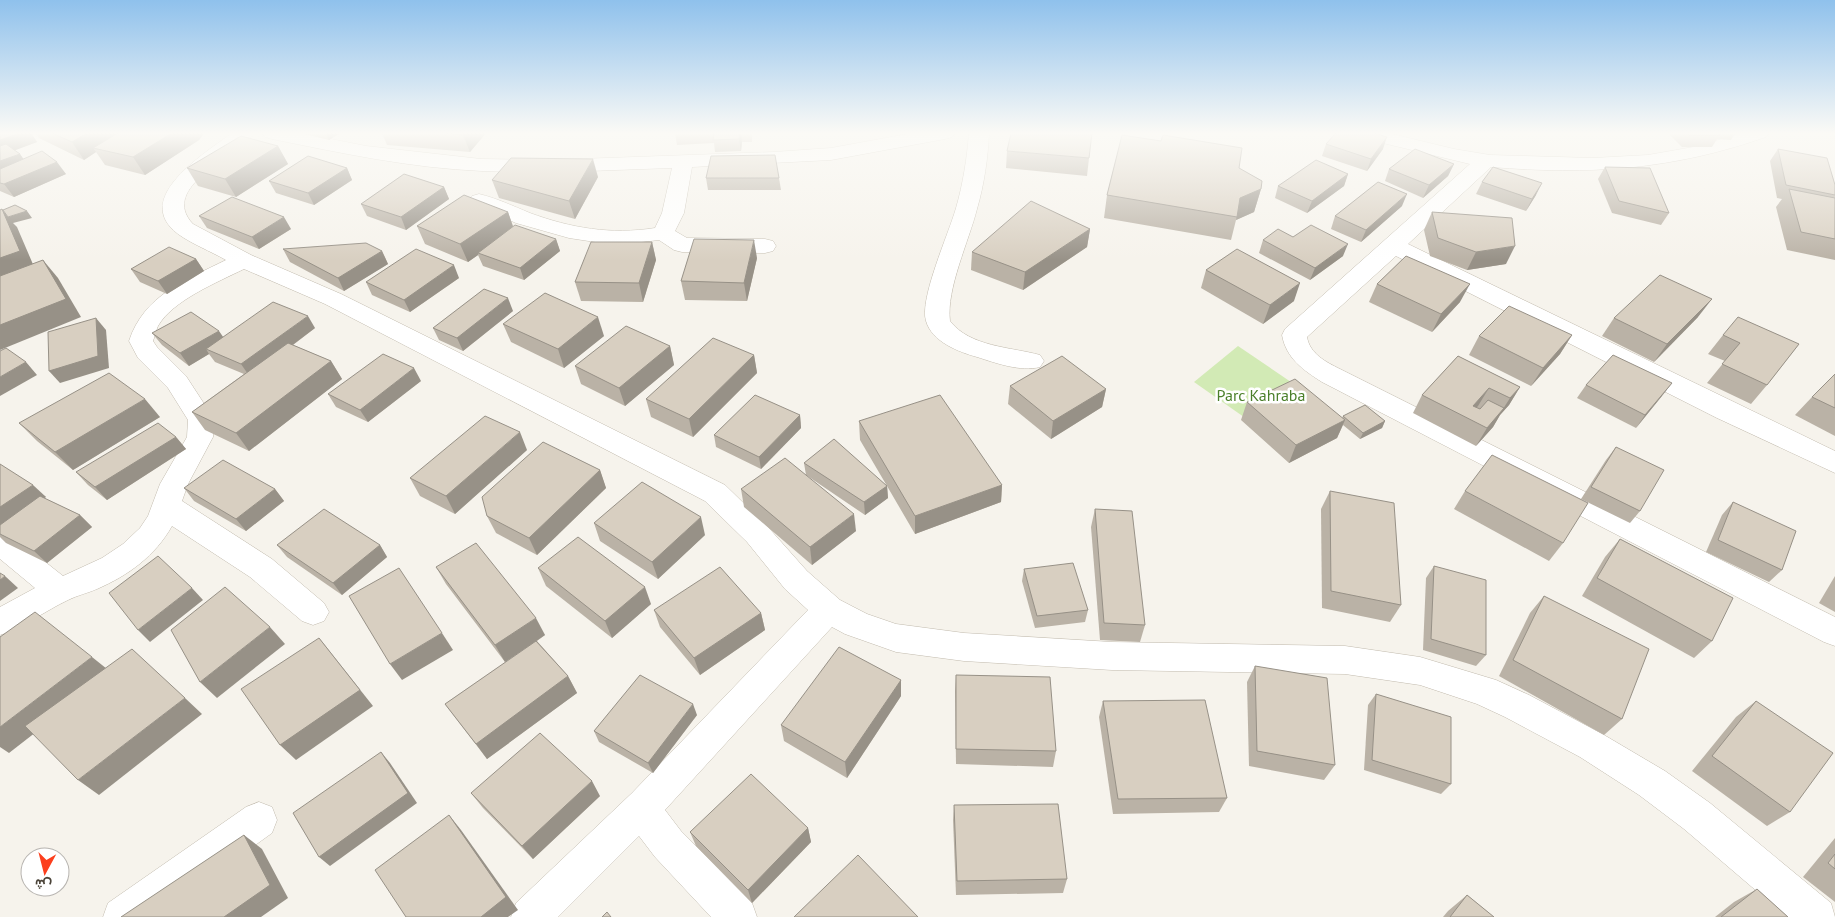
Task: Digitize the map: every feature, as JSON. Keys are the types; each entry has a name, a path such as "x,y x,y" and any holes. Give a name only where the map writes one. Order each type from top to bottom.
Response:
{"street":[{"path":"190,176 174,200 174,218 185,229 243,260 342,303 715,493 752,529 796,580 829,609 856,624 896,638 964,647 1112,656 1345,660 1420,671 1484,691 1517,706 1592,746 1652,783 1697,816 1817,917"},
{"path":"663,234 673,213 680,176"},
{"path":"974,176 967,206 937,304 938,321 950,336 956,339 1003,356 1031,361"},
{"path":"1469,176 1294,335 1294,343 1303,357 1315,366 1362,391 1835,632"},
{"path":"479,200 551,229 568,233 633,239 663,234 682,245 765,246"},
{"path":"1394,246 1835,463"},
{"path":"0,622 59,590 113,567 134,553 150,536 168,505 174,484 200,437 201,419 177,382 147,352 141,340 147,324 166,304 181,293 243,260"},
{"path":"168,505 176,514 261,568 313,612"},
{"path":"0,542 59,590"},
{"path":"530,917 641,808 829,609"},
{"path":"641,808 668,844 738,917"},
{"path":"122,917 259,820"}],"green space":[{"name":"Parc Kahraba","path":"1238,346 1313,397 1261,429 1194,382"}],"building":[{"path":"0,176 24,176 4,184 0,183"},
{"path":"214,176 230,176 225,179"},
{"path":"277,176 335,176 308,193 269,181"},
{"path":"401,176 410,176 444,187 401,217 361,204"},
{"path":"496,176 583,176 569,201 492,180"},
{"path":"707,176 779,176 779,178 706,178"},
{"path":"1112,176 1253,176 1262,181 1261,189 1240,198 1237,217 1107,195"},
{"path":"1293,176 1346,176 1312,201 1278,186"},
{"path":"1406,176 1440,176 1429,185"},
{"path":"1487,176 1520,176 1542,183 1532,199 1482,182"},
{"path":"1609,176 1653,176 1669,213 1619,201"},
{"path":"1784,176 1832,176 1835,195 1786,185"},
{"path":"1378,182 1407,194 1366,230 1335,216"},
{"path":"1789,189 1835,198 1835,239 1801,232"},
{"path":"464,195 508,212 460,244 417,226"},
{"path":"232,197 284,217 252,237 199,216"},
{"path":"1031,201 1090,229 1025,272 972,252"},
{"path":"15,205 27,211 8,217 3,210"},
{"path":"2,209 20,251 0,258 0,210"},
{"path":"1432,212 1512,218 1515,246 1476,252 1438,238"},
{"path":"515,225 556,239 520,268 478,253"},
{"path":"1311,225 1348,244 1315,268 1263,240 1278,229 1293,237"},
{"path":"694,239 754,240 744,283 681,281"},
{"path":"591,242 652,242 639,283 575,282"},
{"path":"366,243 382,251 338,278 283,249"},
{"path":"169,247 196,259 158,281 131,269"},
{"path":"416,249 454,265 404,300 366,282"},
{"path":"1237,249 1300,283 1270,305 1206,270"},
{"path":"1406,256 1470,284 1441,314 1377,284"},
{"path":"43,260 66,299 0,325 0,276"},
{"path":"1660,275 1712,299 1667,344 1614,318"},
{"path":"484,289 508,298 457,338 433,328"},
{"path":"545,293 598,317 558,349 503,324"},
{"path":"273,302 308,316 241,364 206,349"},
{"path":"1509,306 1572,335 1543,368 1479,336"},
{"path":"191,312 219,331 180,353 152,333"},
{"path":"1738,317 1799,344 1767,385 1722,364 1740,343 1723,335"},
{"path":"96,318 98,356 49,371 48,332"},
{"path":"626,326 670,346 619,388 575,366"},
{"path":"713,338 754,355 689,419 646,399"},
{"path":"288,343 331,361 236,433 192,412"},
{"path":"6,348 26,362 0,377 0,351"},
{"path":"383,354 414,368 360,410 328,394"},
{"path":"1613,355 1672,383 1645,415 1586,385"},
{"path":"1062,356 1106,389 1053,421 1010,386"},
{"path":"1458,356 1520,387 1510,398 1489,388 1473,406 1480,409 1488,400 1504,408 1487,428 1422,395"},
{"path":"109,373 145,399 55,452 19,423"},
{"path":"1835,374 1835,408 1812,397"},
{"path":"1295,379 1345,420 1296,445 1247,402"},
{"path":"755,395 800,415 759,457 714,435"},
{"path":"940,395 1002,485 915,516 859,421"},
{"path":"1365,405 1385,421 1363,433 1343,416"},
{"path":"485,416 520,432 446,496 410,478"},
{"path":"158,423 176,437 95,487 76,472"},
{"path":"834,439 887,486 864,502 804,463"},
{"path":"543,442 600,470 529,538 487,516 482,497"},
{"path":"1616,447 1664,470 1640,511 1591,487"},
{"path":"1492,455 1588,503 1563,543 1465,491"},
{"path":"785,458 854,514 810,547 741,489"},
{"path":"223,460 275,489 236,519 184,488"},
{"path":"0,464 33,485 0,507"},
{"path":"642,482 701,517 652,562 594,523"},
{"path":"1330,491 1394,503 1401,605 1331,591"},
{"path":"40,496 80,515 34,551 0,534 0,525"},
{"path":"1733,502 1796,531 1782,570 1718,540"},
{"path":"324,509 380,545 333,583 277,545"},
{"path":"1095,509 1132,511 1145,625 1104,623"},
{"path":"578,537 645,587 605,621 538,568"},
{"path":"1620,539 1733,598 1712,641 1597,578"},
{"path":"476,543 536,618 495,645 436,567"},
{"path":"158,556 192,588 138,630 109,593"},
{"path":"1073,563 1088,610 1037,616 1024,569"},
{"path":"1434,566 1486,580 1486,655 1431,639"},
{"path":"720,567 761,613 694,658 654,610"},
{"path":"399,568 442,633 390,664 349,596"},
{"path":"0,573 5,576 0,580"},
{"path":"225,587 270,627 200,682 171,630"},
{"path":"1544,596 1649,649 1622,719 1513,660"},
{"path":"35,612 92,657 0,727 0,637"},
{"path":"319,638 360,690 280,745 241,689"},
{"path":"536,641 568,676 476,744 445,704"},
{"path":"839,647 901,680 845,762 781,725"},
{"path":"132,649 185,698 78,780 25,726"},
{"path":"1255,666 1327,678 1335,765 1257,751"},
{"path":"640,675 693,704 648,763 594,731"},
{"path":"956,675 1050,677 1056,751 956,749"},
{"path":"1376,694 1451,717 1451,784 1372,760"},
{"path":"1205,700 1227,798 1118,799 1103,701"},
{"path":"1756,701 1833,753 1790,812 1712,756"},
{"path":"540,733 592,781 522,846 471,793"},
{"path":"381,752 408,793 319,857 293,813"},
{"path":"751,774 808,828 748,890 690,832"},
{"path":"1058,804 1067,879 957,881 954,805"},
{"path":"449,815 506,897 481,917 406,917 375,870"},
{"path":"244,835 270,885 224,917 121,917"},
{"path":"1835,854 1835,869 1828,863"},
{"path":"858,855 918,917 794,917"},
{"path":"1757,889 1788,917 1721,917"},
{"path":"1467,895 1494,917 1450,917"},
{"path":"607,912 611,917 602,917"}]}
